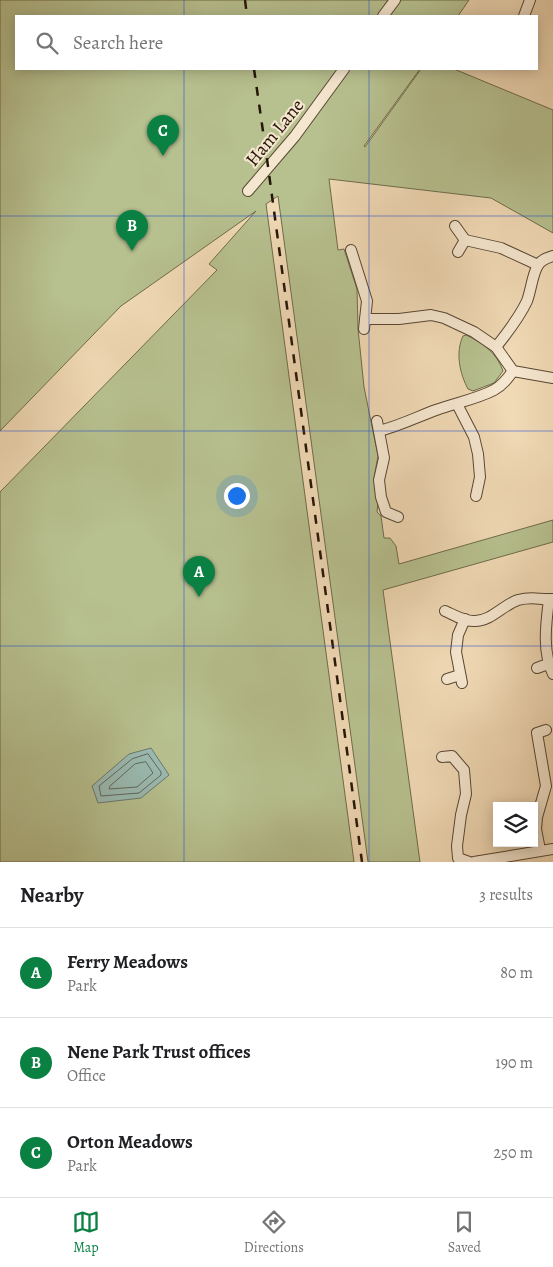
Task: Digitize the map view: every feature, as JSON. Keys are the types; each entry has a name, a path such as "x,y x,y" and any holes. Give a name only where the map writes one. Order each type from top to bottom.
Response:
{"street":[{"path":"384,15 395,0"},
{"path":"524,15 530,0"},
{"name":"Ham Lane","path":"248,192 295,136 343,70"},
{"path":"455,226 465,240 501,248 538,265"},
{"path":"458,252 465,240"},
{"path":"351,250 367,301 364,324 431,315 444,318 474,332 496,347 513,370 553,378"},
{"path":"496,347 511,329 520,314 527,300 538,265 553,256"},
{"path":"398,516 386,512 380,497 379,480 384,458 378,426 394,427 437,409 458,404 494,390 502,385 513,370"},
{"path":"458,404 474,437 478,454 480,477 476,496"},
{"path":"445,611 475,622 517,601 534,597 551,599 546,637 551,669 537,668"},
{"path":"447,679 461,679 456,652 458,635 465,619"},
{"path":"537,733 546,786 537,817 536,829 540,850"},
{"path":"450,754 464,770 466,794 458,838 458,858 469,862"},
{"path":"474,862 553,848"}],"green space":[{"path":"0,0 469,0 459,15 15,15 15,70 419,70 365,147 420,70 456,70 553,110 553,233 491,198 329,179 338,250 344,249 357,289 358,329 364,387 378,456 374,478 378,502 377,512 381,516 384,538 390,538 396,546 399,564 553,520 553,542 383,590 420,862 368,862 278,196 266,204 354,862 0,862 0,492 217,270 209,264 256,211 121,306 0,431"},
{"path":"466,335 489,349 503,371 494,383 473,391 468,389 463,377 459,356 463,336"}],"water":[{"path":"151,748 169,775 141,798 98,803 92,786 129,754"}],"railway":[{"path":"245,0 247,15"},
{"path":"254,70 362,862"}],"place":[{"name":"Orton Meadows","path":"163,156"},
{"name":"Nene Park Trust offices","path":"132,251"},
{"name":"Ferry Meadows","path":"199,597"}]}
